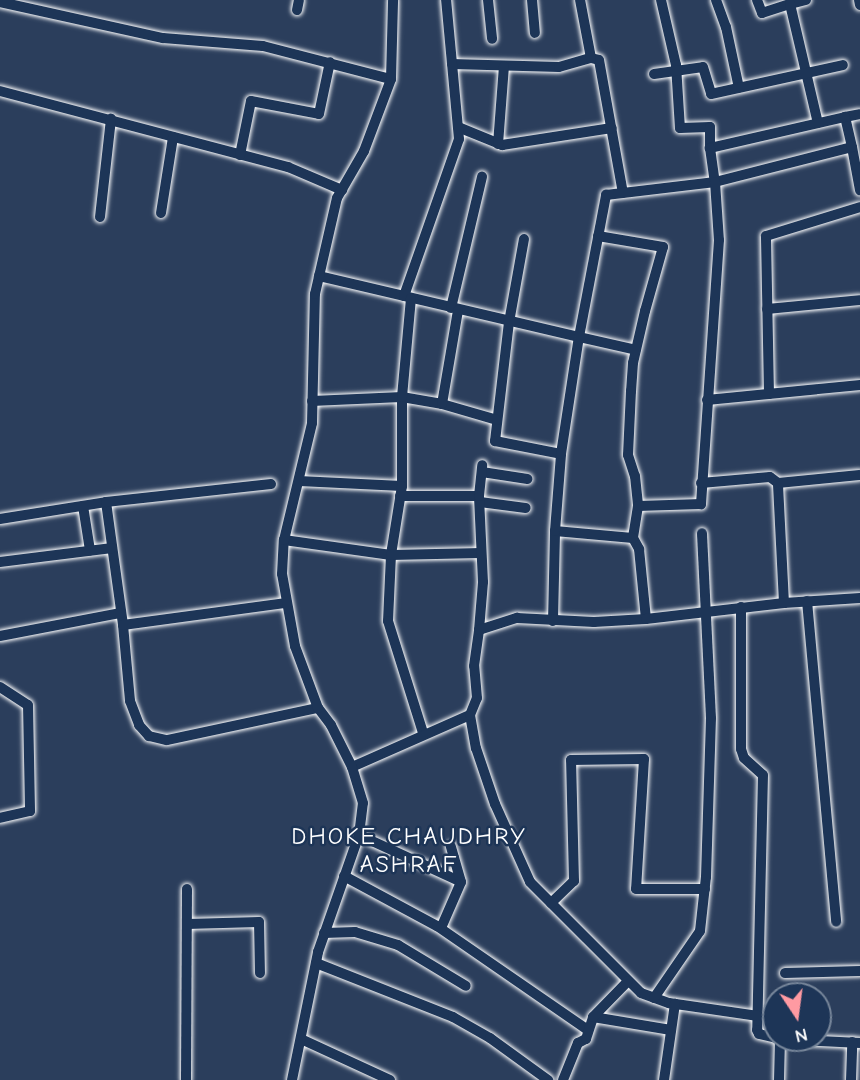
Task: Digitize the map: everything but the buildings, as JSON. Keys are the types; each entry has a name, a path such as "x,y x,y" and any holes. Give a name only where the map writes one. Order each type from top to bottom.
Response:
{"street":[{"path":"292,1080 316,962 359,835 363,803 352,767 331,725 318,708 295,646 285,603 282,574 285,540 312,422 314,308 319,276 337,198 364,151 391,79 393,0"},
{"path":"423,733 388,621 391,555 401,491 407,297 459,139 446,0"},
{"path":"488,0 492,39"},
{"path":"532,0 536,33"},
{"path":"580,0 592,58"},
{"path":"638,506 701,504 719,240 710,127 680,128 676,70 661,0"},
{"path":"716,0 726,27 739,88"},
{"path":"757,0 762,13 806,0"},
{"path":"0,2 41,5 163,38 263,46 391,79"},
{"path":"790,4 818,123"},
{"path":"452,64 559,67 592,58 599,60 623,193"},
{"path":"240,155 251,102 319,114 330,62"},
{"path":"654,74 704,66 711,94 843,65"},
{"path":"498,144 504,66"},
{"path":"0,91 288,167 342,190"},
{"path":"710,148 860,114"},
{"path":"845,117 860,190"},
{"path":"100,217 111,119"},
{"path":"458,127 498,144 612,128"},
{"path":"161,213 173,136"},
{"path":"553,621 555,531 561,454 579,337 606,195 715,182 852,147"},
{"path":"442,404 454,309 482,177"},
{"path":"769,394 766,236 860,206"},
{"path":"598,236 663,247 636,350 628,455 635,476 638,506 634,538 639,549 646,619"},
{"path":"524,239 509,322 495,441 561,454"},
{"path":"319,276 636,350"},
{"path":"767,309 860,300"},
{"path":"707,400 860,385"},
{"path":"312,401 402,397 442,404 497,420"},
{"path":"527,479 482,469 479,499 483,582 474,666 477,698 470,715 476,748 495,804 530,882 640,993 675,1004 758,1016"},
{"path":"701,483 770,478 778,483 860,475"},
{"path":"299,481 479,499 526,508"},
{"path":"778,483 784,603"},
{"path":"0,519 106,502 271,484"},
{"path":"106,502 130,701 139,725 149,736 167,740 318,708"},
{"path":"83,506 90,550"},
{"path":"555,531 634,538"},
{"path":"654,998 700,930 705,889 711,718 702,533"},
{"path":"285,540 391,555 481,553"},
{"path":"0,562 112,548"},
{"path":"479,630 517,618 553,621 646,619 741,607 860,598"},
{"path":"807,601 836,922"},
{"path":"0,636 122,619 285,603"},
{"path":"741,607 741,749 744,758 762,775 758,1016 759,1034 762,1035"},
{"path":"0,687 28,705 30,811 0,818"},
{"path":"352,767 423,733 470,715"},
{"path":"551,903 574,881 571,760 644,759 636,889 705,889"},
{"path":"359,835 461,882"},
{"path":"441,928 461,882 451,846"},
{"path":"344,876 441,928 588,1030"},
{"path":"186,1080 187,888"},
{"path":"187,924 259,922 260,973"},
{"path":"324,933 355,932 398,945 466,986"},
{"path":"316,962 453,1017 490,1038 548,1080"},
{"path":"785,973 860,971"},
{"path":"563,1080 578,1043 586,1039 593,1017 628,981"},
{"path":"664,1080 675,1004"},
{"path":"593,1017 671,1030"},
{"path":"302,1039 390,1080"},
{"path":"832,1041 856,1042 851,1080"},
{"path":"779,1080 780,1052"}],"district":[{"name":"DHOKE CHAUDHRY ASHRAF","path":"409,851"}]}
